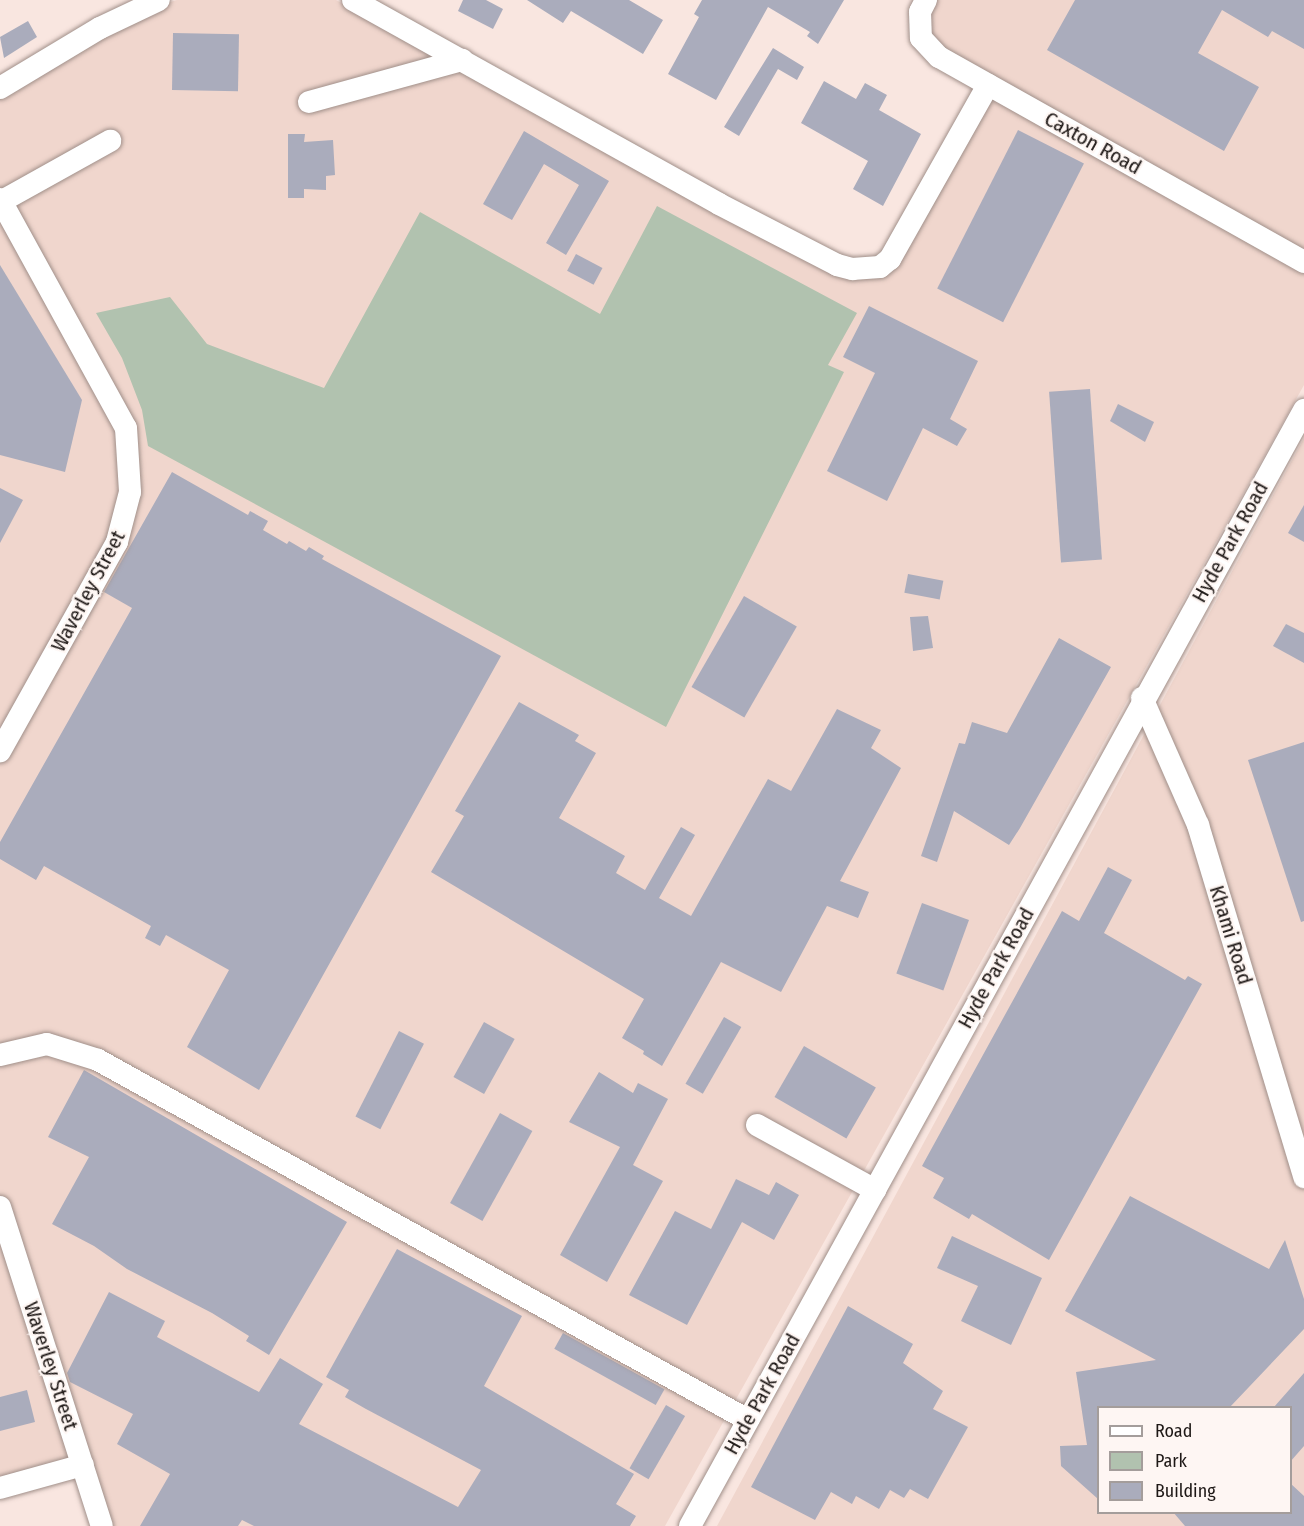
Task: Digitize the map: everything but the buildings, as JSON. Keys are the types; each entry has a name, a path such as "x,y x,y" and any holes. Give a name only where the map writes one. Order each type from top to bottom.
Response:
{"street":[{"path":"0,88 100,28 159,0"},
{"path":"353,0 719,204 837,265 852,269 880,267 891,259 988,84"},
{"name":"Caxton Road","path":"926,0 918,26 929,50 1304,262"},
{"path":"309,102 462,60"},
{"path":"1,200 110,141"},
{"name":"Waverley Street","path":"0,751 117,542 130,492 126,428 1,200"},
{"name":"Hyde Park Road","path":"690,1526 1142,698 1304,410"},
{"name":"Khami Road","path":"1142,698 1198,825 1304,1177"},
{"path":"0,1055 47,1044 98,1060 748,1420"},
{"path":"757,1125 874,1190"},
{"name":"Waverley Street","path":"0,1207 102,1526"},
{"path":"0,1488 82,1465"}],"shaded area":[{"path":"177,0 336,0 835,269 886,270 992,83 932,49 929,0 1304,0 1304,385 665,1526 108,1526 87,1462 0,1484 0,94 149,8"},
{"path":"1304,438 1304,1526 717,1526"}],"green space":[{"path":"657,206 857,313 828,365 844,372 666,727 148,446 142,410 122,358 96,313 170,297 207,344 324,388 420,212 600,314"}]}
